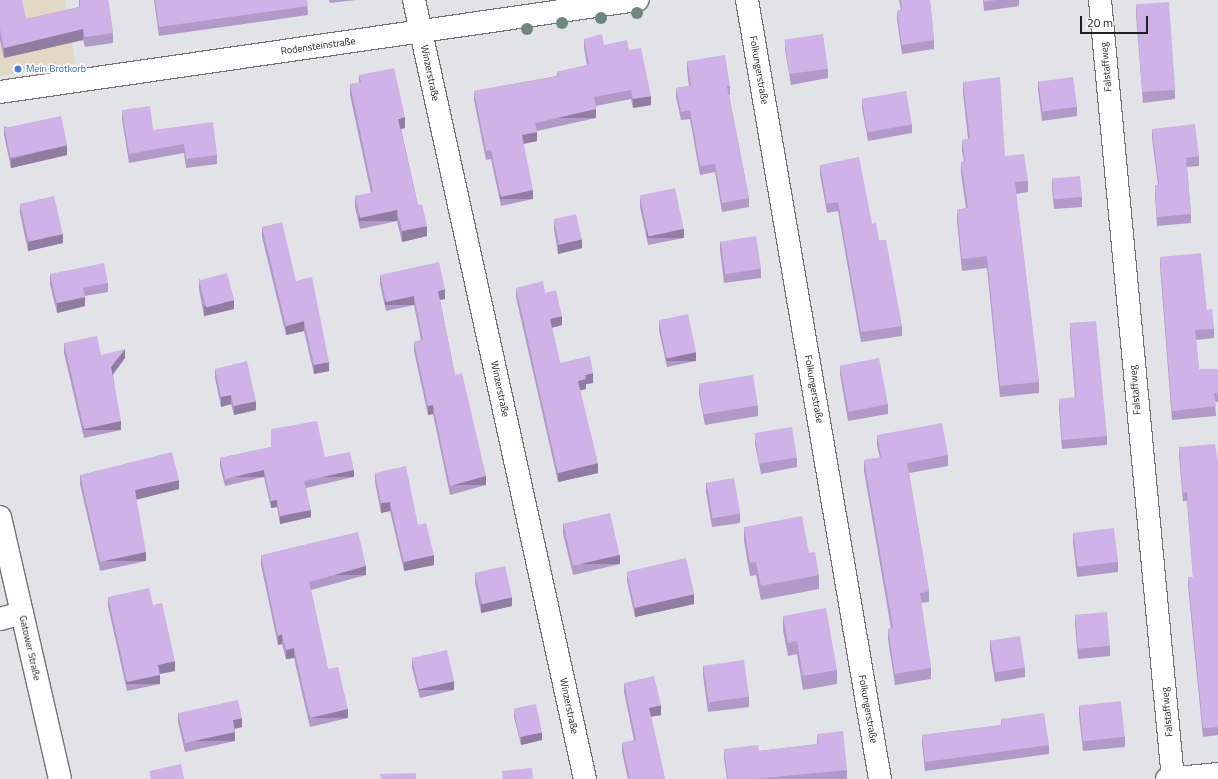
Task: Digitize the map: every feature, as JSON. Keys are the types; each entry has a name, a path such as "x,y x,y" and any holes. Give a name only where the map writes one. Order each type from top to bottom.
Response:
{"street":[{"name":"Winzerstraße","path":"414,0 585,779"},
{"name":"Rodensteinstraße","path":"0,92 637,0"},
{"name":"Folkungerstraße","path":"747,0 880,779"},
{"name":"Falstaffweg","path":"1100,0 1171,779"},
{"name":"Gatower Straße","path":"0,517 60,779"},
{"path":"0,618 22,613"},
{"path":"1171,779 1218,774"}],"shaded area":[{"path":"0,0 65,0 75,64 0,76"}],"building":[{"path":"0,0 22,0 26,19 80,7 80,0 108,0 113,33 85,37 83,29 4,48 0,29"},
{"path":"155,0 307,0 308,6 159,27"},
{"path":"901,0 930,0 934,40 902,45 897,11 902,10"},
{"path":"984,0 996,0 984,2"},
{"path":"1169,2 1175,90 1142,92 1136,4"},
{"path":"602,34 604,45 627,40 629,50 641,48 651,96 633,99 631,90 594,97 596,109 535,123 537,132 522,135 533,190 501,197 491,150 486,151 474,91 559,76 557,72 589,65 584,39"},
{"path":"823,34 828,69 789,74 784,39"},
{"path":"725,55 730,86 727,86 749,198 722,203 715,164 700,166 690,110 681,112 676,88 691,86 687,61"},
{"path":"394,68 405,117 398,119 418,205 422,204 427,226 402,231 397,210 360,218 355,196 373,192 350,84 361,82 359,75"},
{"path":"1000,77 1005,156 1024,154 1028,181 1015,182 1039,382 1000,386 987,256 962,259 957,210 968,208 961,162 965,161 962,140 970,139 963,82"},
{"path":"1073,77 1077,107 1043,112 1038,82"},
{"path":"906,91 912,124 868,132 862,99"},
{"path":"150,106 153,130 213,122 217,155 186,159 184,144 129,154 122,110"},
{"path":"61,116 67,145 11,157 4,128"},
{"path":"1195,124 1199,156 1186,158 1191,214 1157,217 1155,185 1159,185 1152,129"},
{"path":"859,157 872,224 876,223 879,240 886,240 902,326 861,332 838,202 827,204 820,165"},
{"path":"1080,176 1082,197 1054,199 1052,178"},
{"path":"675,188 684,229 649,237 640,195"},
{"path":"54,196 63,234 29,242 20,204"},
{"path":"576,214 582,239 559,245 554,219"},
{"path":"282,222 296,281 312,277 329,362 314,365 304,321 286,326 262,227"},
{"path":"756,236 761,269 726,274 720,242"},
{"path":"1201,253 1207,310 1212,309 1214,329 1195,330 1199,369 1218,369 1218,393 1214,393 1216,406 1172,411 1160,257"},
{"path":"439,262 445,289 438,291 455,375 462,373 486,476 450,486 433,405 428,406 414,342 423,340 414,296 386,302 380,275"},
{"path":"104,263 108,283 83,288 85,297 57,303 50,274"},
{"path":"227,273 234,300 206,308 199,281"},
{"path":"543,281 545,293 556,290 562,316 550,319 560,363 590,356 593,373 585,375 586,379 578,381 598,463 558,473 516,288"},
{"path":"688,314 696,352 667,358 659,320"},
{"path":"1096,321 1107,436 1062,440 1059,399 1076,397 1070,323"},
{"path":"97,336 101,355 125,349 111,367 121,421 84,429 64,343"},
{"path":"879,358 888,404 849,412 840,366"},
{"path":"247,361 256,401 234,406 231,395 221,397 215,369"},
{"path":"753,375 758,406 704,414 699,384"},
{"path":"317,421 325,457 350,452 354,470 304,481 311,510 280,516 277,500 271,501 264,470 225,479 220,458 271,447 271,429"},
{"path":"942,423 948,455 907,463 929,591 920,593 931,668 895,674 888,629 893,628 864,460 881,457 877,435"},
{"path":"792,427 797,458 759,464 754,433"},
{"path":"1215,444 1218,461 1218,727 1203,728 1188,577 1193,577 1187,492 1183,493 1179,447"},
{"path":"172,452 179,480 135,490 146,552 100,562 80,475"},
{"path":"406,466 418,525 426,523 434,555 404,562 390,502 381,503 375,473"},
{"path":"734,478 740,513 713,518 706,483"},
{"path":"610,513 620,555 573,566 563,524"},
{"path":"802,516 809,553 815,552 819,575 761,586 756,562 750,563 744,527"},
{"path":"1114,528 1118,562 1077,567 1073,533"},
{"path":"358,532 366,566 309,582 328,669 338,667 348,709 310,718 294,648 286,650 282,634 278,636 261,555"},
{"path":"686,558 694,594 635,608 627,572"},
{"path":"505,566 512,597 482,604 475,573"},
{"path":"149,588 153,605 162,603 175,661 158,665 160,675 127,682 108,597"},
{"path":"826,608 837,670 803,676 797,641 788,643 783,616"},
{"path":"1107,612 1110,646 1078,649 1075,615"},
{"path":"1020,636 1025,668 995,672 990,641"},
{"path":"447,650 454,681 419,689 412,658"},
{"path":"744,660 749,697 709,702 703,666"},
{"path":"654,676 661,705 649,708 665,779 630,779 622,743 636,740 624,683"},
{"path":"238,700 242,718 233,720 235,732 185,743 178,713"},
{"path":"1121,701 1125,737 1083,741 1079,705"},
{"path":"536,704 542,732 520,737 514,709"},
{"path":"1044,713 1049,745 925,762 922,735 1002,725 1001,719"},
{"path":"843,731 847,770 752,779 728,779 724,749 758,745 759,751 818,744 817,734"},
{"path":"181,764 184,779 151,779 149,771"},
{"path":"532,768 533,779 503,779 502,771"},
{"path":"416,773 416,779 381,779 380,774"}],"place":[{"name":"Mein Brotkorb","path":"18,69"}]}
